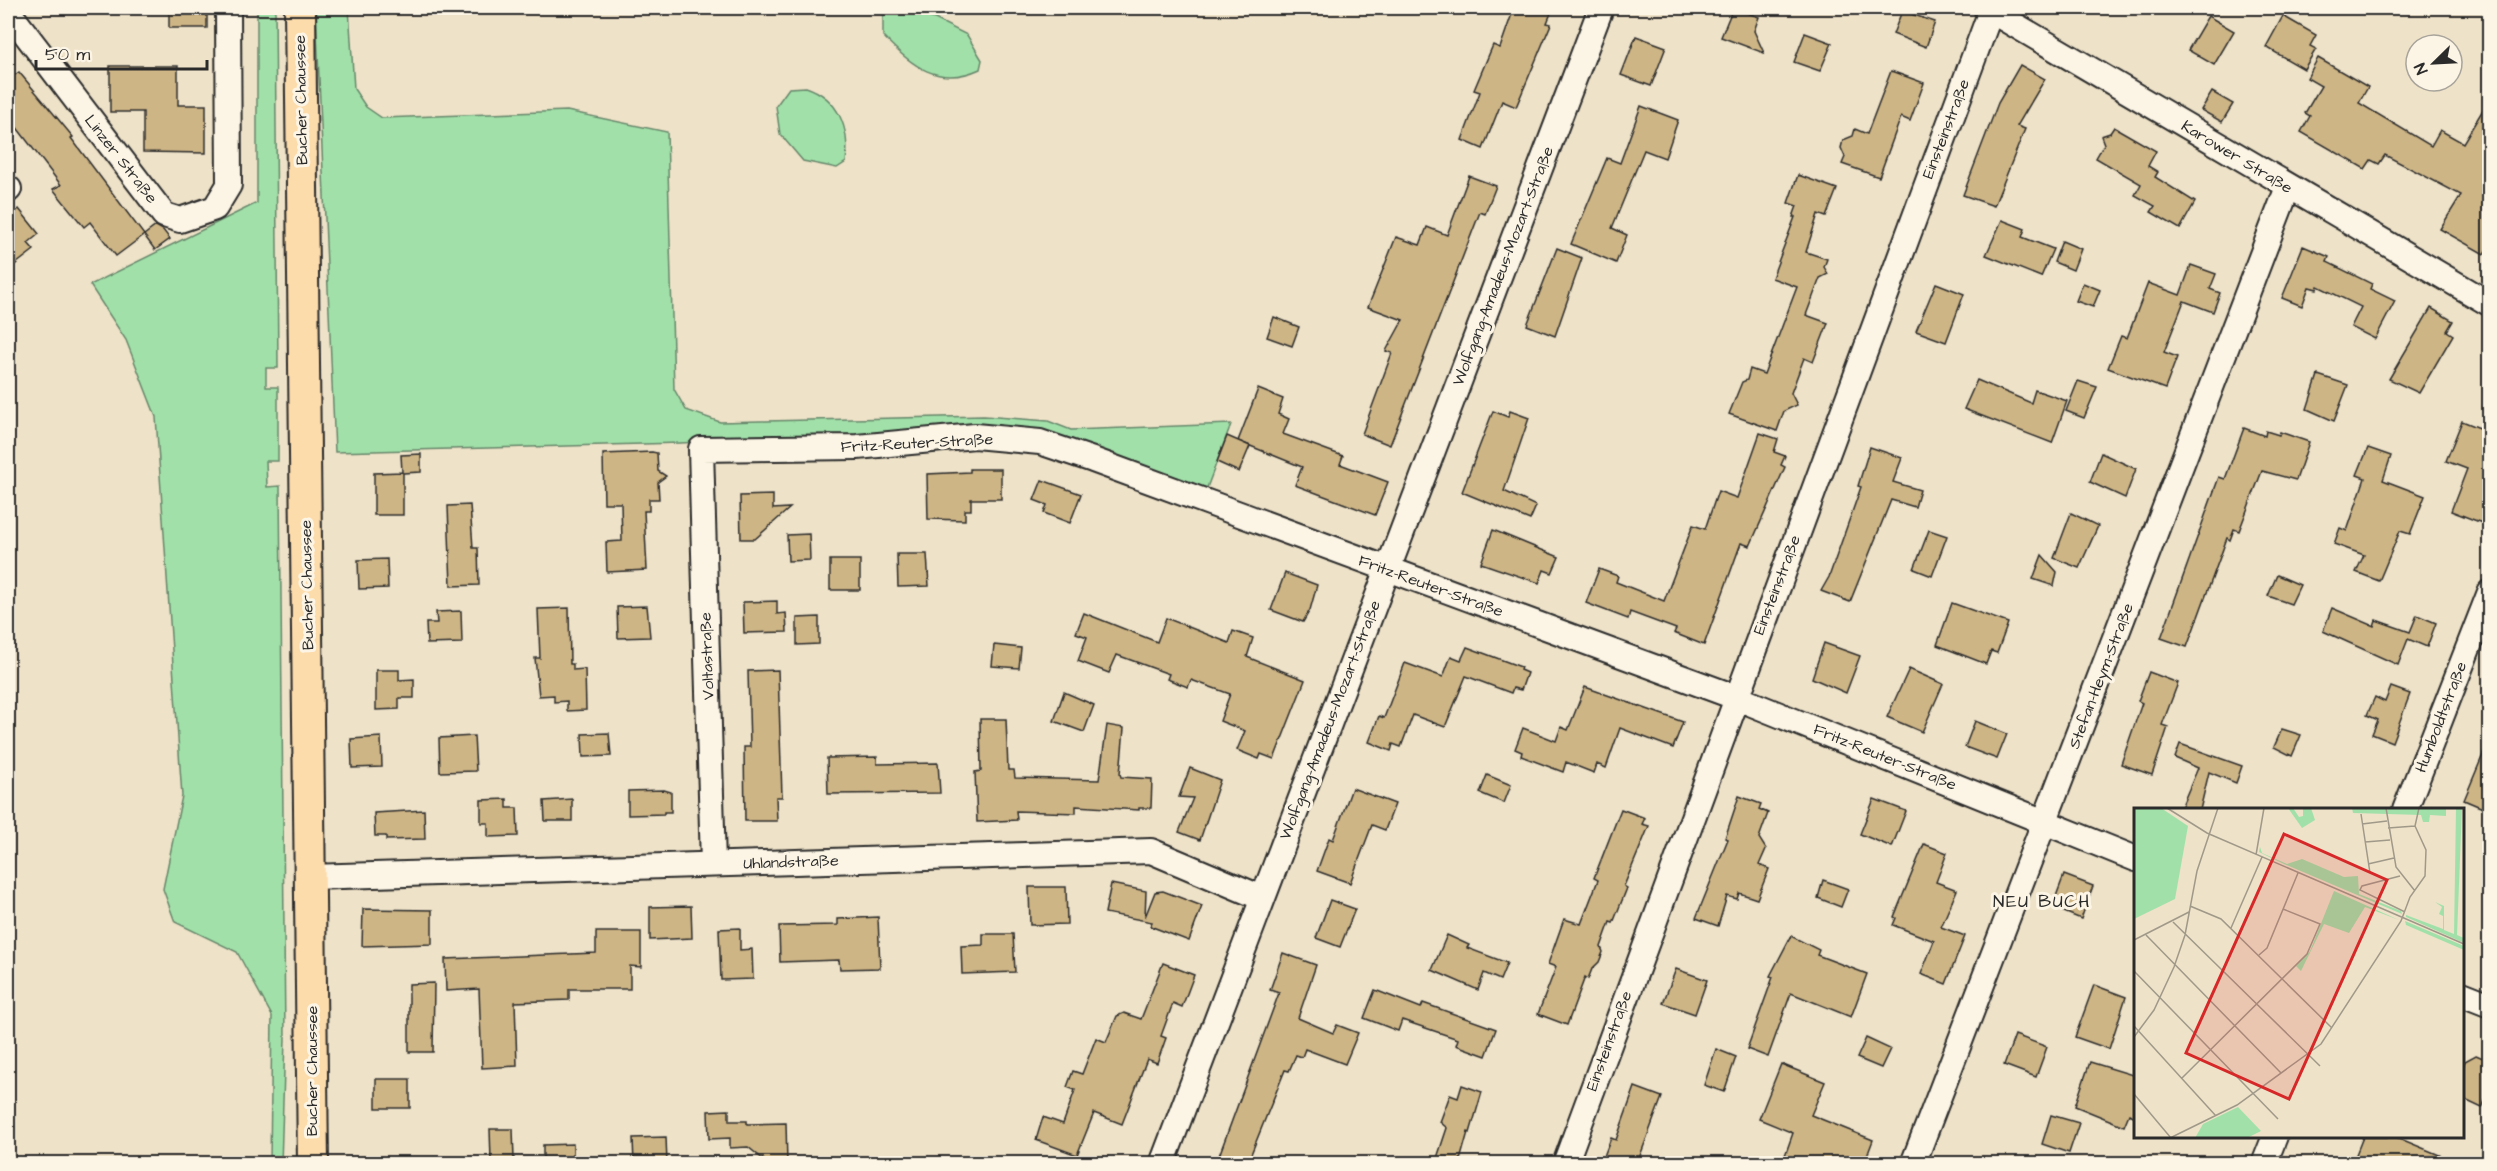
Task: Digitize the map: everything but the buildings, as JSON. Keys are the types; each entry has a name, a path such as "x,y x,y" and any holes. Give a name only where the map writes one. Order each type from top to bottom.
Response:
{"main road":[{"name":"Bucher Chaussee","path":"300,8 313,1164"}],"street":[{"name":"Linzer Straße","path":"8,11 164,215 180,220 215,208 230,185 228,8"},
{"name":"Wolfgang-Amadeus-Mozart-Straße","path":"1162,1164 1601,8"},
{"name":"Karower Straße","path":"1989,8 2288,187 2490,304"},
{"name":"Einsteinstraße","path":"1565,1164 1989,8"},
{"name":"Stefan-Heym-Straße","path":"1913,1164 2288,187"},
{"name":"Fritz-Reuter-Straße","path":"701,449 857,447 975,436 1040,442 1736,697 2134,858"},
{"name":"Voltastraße","path":"701,449 713,864"},
{"name":"Humboldtstraße","path":"2406,808 2490,592"},
{"name":"Uhlandstraße","path":"310,877 1151,850 1262,898"},
{"path":"2464,994 2490,1005"},
{"path":"2264,1164 2275,1138"}],"green space":[{"path":"257,8 275,8 278,368 266,368 266,387 278,387 278,461 266,461 267,487 280,486 285,1039 281,1164 270,1163 272,1016 237,952 175,922 163,889 182,796 156,417 126,340 90,285 257,203"},
{"path":"316,8 349,8 354,89 366,107 382,118 567,111 667,132 674,389 686,410 720,422 984,416 1048,421 1071,430 1231,424 1205,493 1002,428 680,443 335,452"},
{"path":"894,8 935,19 967,35 982,60 980,69 951,76 939,75 915,65 883,36 883,16"},
{"path":"806,87 827,99 840,116 847,150 846,162 837,168 803,161 780,134 776,106 789,88"}],"district":[{"name":"NEU BUCH","path":"2042,901"}]}
